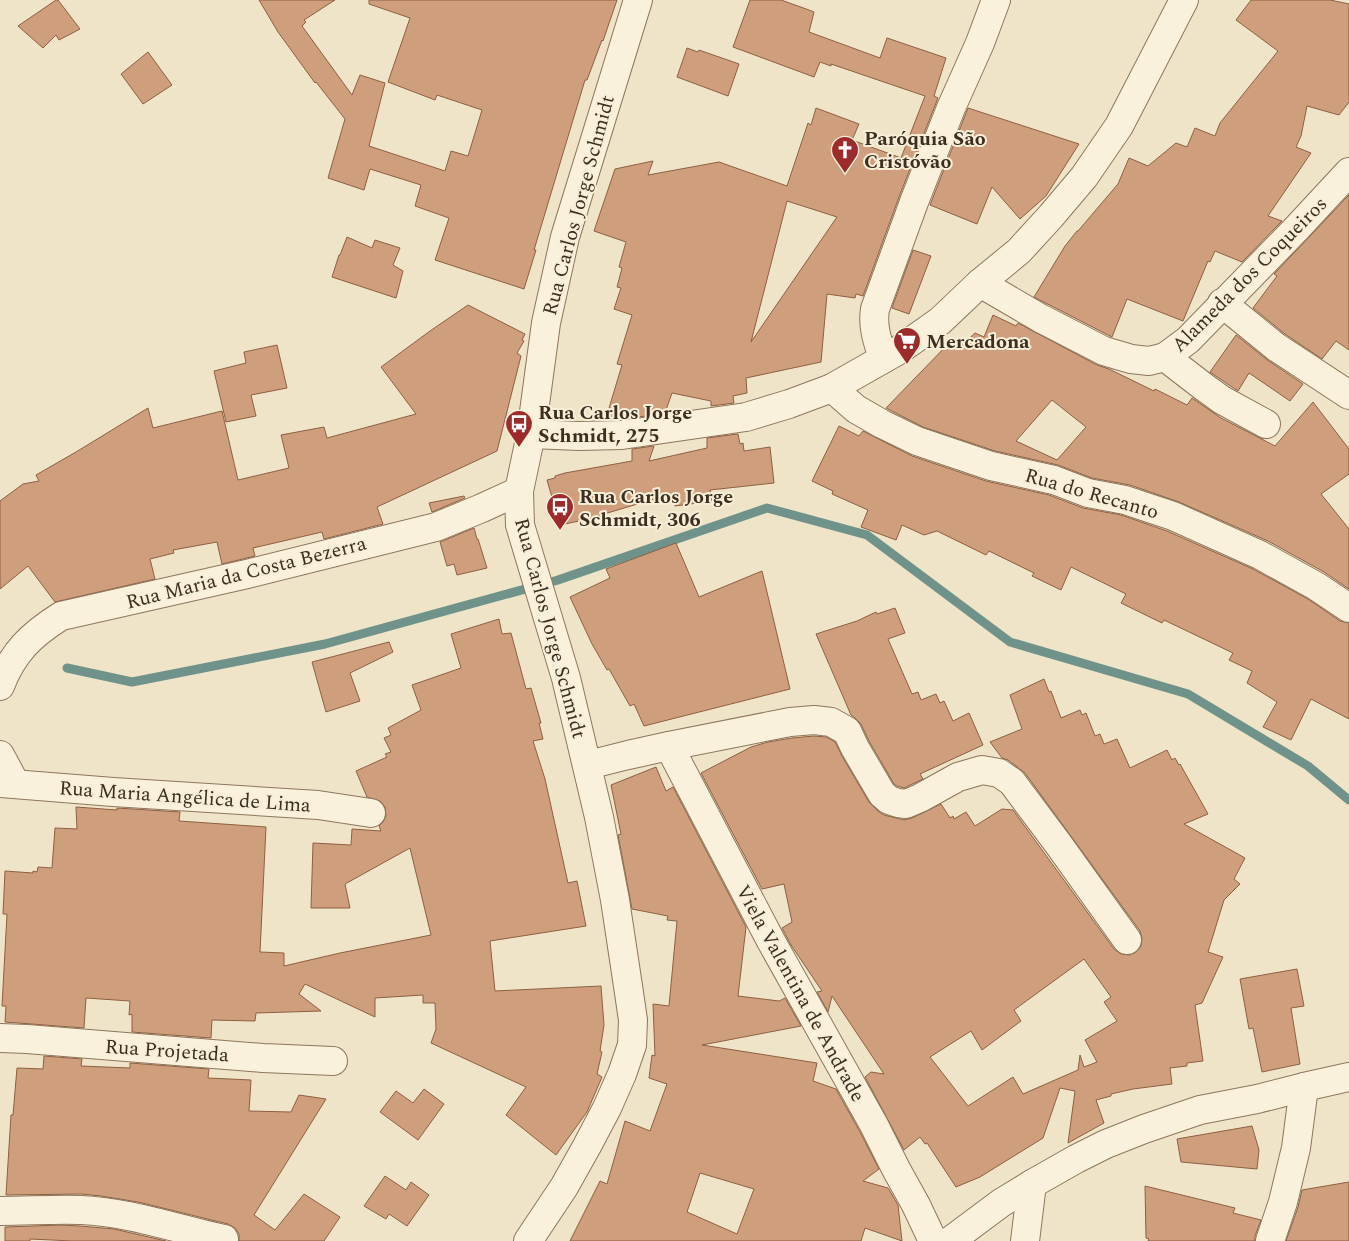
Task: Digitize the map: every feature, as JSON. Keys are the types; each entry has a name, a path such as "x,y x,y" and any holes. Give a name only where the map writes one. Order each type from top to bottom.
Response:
{"street":[{"name":"Rua Carlos Jorge Schmidt","path":"528,1241 564,1187 607,1108 632,1045 633,1020 615,900 588,765 560,655 520,525 519,491 531,434 546,324 565,237 638,0"},
{"path":"883,359 874,328 875,309 914,202 951,108 980,44 996,0"},
{"path":"531,434 622,435 746,417 832,388 899,350 940,321 980,283 1019,250 1084,177 1119,126 1184,0"},
{"name":"Alameda dos Coqueiros","path":"980,283 1040,318 1104,351 1131,359 1149,361 1165,357 1188,340 1349,172"},
{"path":"1222,303 1276,347 1349,395"},
{"path":"1165,357 1216,396 1266,424"},
{"name":"Rua do Recanto","path":"832,388 856,408 917,442 991,466 1054,480 1088,493 1125,500 1173,516 1260,555 1316,586 1349,608"},
{"name":"Rua Maria da Costa Bezerra","path":"0,686 5,673 23,646 45,626 61,616 247,574 436,527 519,491"},
{"path":"588,765 669,746 790,722 814,720 831,722 847,731 882,794 889,800 898,803 906,804 920,798 958,777 982,770 999,773 1012,782 1127,940"},
{"name":"Viela Valentina de Andrade","path":"669,746 771,941 874,1125 933,1241"},
{"path":"0,755 8,783"},
{"name":"Rua Maria Angélica de Lima","path":"8,783 318,805 371,813"},
{"name":"Rua Projetada","path":"0,1038 264,1058 333,1061"},
{"path":"950,1241 1001,1203 1076,1159 1106,1144 1200,1110 1258,1099 1349,1077"},
{"path":"1270,1241 1283,1202 1296,1148 1304,1087"},
{"path":"1024,1241 1032,1184"},
{"path":"0,1211 81,1210 137,1218 224,1239"}],"building":[{"path":"58,0 80,29 59,40 56,35 43,48 18,26"},
{"path":"259,0 335,0 304,20 306,22 302,26 352,95 360,75 385,83 369,146 445,171 451,151 468,156 482,110 437,95 435,100 388,82 410,18 369,4 369,0 617,0 603,41 587,80 585,80 524,289 435,260 449,218 415,206 421,185 370,169 364,190 328,178 345,119 315,83 278,32"},
{"path":"750,0 781,0 814,12 809,32 880,58 887,38 946,58 934,96 938,98 863,296 856,294 855,298 827,294 821,362 746,378 747,393 733,396 734,403 711,406 711,401 672,393 665,413 632,418 632,416 606,418 622,365 617,364 632,315 614,309 621,288 617,287 622,268 619,267 626,242 594,231 615,169 653,161 648,175 719,162 787,186 808,123 811,125 816,108 859,124 852,140 901,158 925,96 820,62 814,77 733,47","holes":["787,201 837,217 751,342"]},
{"path":"1251,0 1330,0 1349,4 1349,102 1339,115 1307,106 1301,136 1296,147 1311,153 1268,216 1282,221 1242,262 1215,251 1210,262 1208,261 1183,321 1127,299 1112,337 1034,297 1065,246 1118,184 1129,158 1148,166 1176,143 1187,147 1195,128 1215,136 1220,123 1278,51 1236,20"},
{"path":"687,48 698,52 699,50 739,64 728,96 677,77"},
{"path":"148,52 172,85 143,104 121,74"},
{"path":"968,108 1079,144 1046,196 1020,219 992,187 977,224 930,205"},
{"path":"1349,195 1349,350 1336,341 1322,359 1285,334 1253,308 1277,276 1274,274"},
{"path":"347,237 372,248 375,240 400,248 393,265 403,271 396,298 332,277"},
{"path":"913,250 931,256 909,314 892,308"},
{"path":"468,305 525,334 522,340 524,341 517,353 521,356 497,451 377,507 383,524 324,539 322,532 253,548 255,556 222,564 217,542 173,550 174,553 150,559 155,579 55,602 28,566 0,589 0,501 23,484 39,481 36,475 148,408 153,428 222,411 238,480 289,468 281,435 324,427 327,438 416,414 381,367"},
{"path":"993,315 1016,326 1018,323 1097,365 1154,391 1155,389 1187,405 1192,398 1221,418 1275,446 1313,402 1349,449 1349,474 1321,494 1349,529 1349,589 1324,572 1268,541 1179,502 1130,485 1092,478 1058,465 995,451 923,427 886,408 952,340 958,349 975,333 984,337","holes":["1052,400 1086,427 1057,460 1016,441"]},
{"path":"1236,335 1266,359 1303,384 1290,401 1249,373 1238,391 1210,372"},
{"path":"277,345 287,388 251,395 256,416 226,422 214,371 246,363 244,352"},
{"path":"839,426 859,436 863,431 912,456 986,481 1049,495 1083,508 1121,515 1167,531 1253,569 1308,599 1340,621 1349,623 1349,719 1311,699 1291,740 1263,727 1277,702 1247,683 1252,671 1229,660 1233,653 1164,620 1162,623 1121,603 1126,594 1071,567 1061,590 1032,576 1034,573 989,551 986,555 937,531 924,535 902,525 896,540 861,527 868,510 832,494 833,491 812,481"},
{"path":"738,434 740,444 743,443 744,451 770,447 774,483 710,490 712,501 675,506 674,500 663,503 661,497 584,520 560,525 547,480 565,473 632,461 632,449 654,446 649,461 707,448 707,438"},
{"path":"464,496 465,498 432,512 429,503"},
{"path":"474,528 487,568 457,575 454,564 447,566 440,542"},
{"path":"676,543 699,597 762,571 790,689 644,726 634,704 630,706 592,644 570,597 610,578 606,569"},
{"path":"895,608 905,633 888,639 912,694 918,692 921,700 936,694 940,703 944,701 953,721 969,713 983,745 920,774 923,779 904,788 894,784 861,724 851,715 816,634 857,621 876,612 877,614"},
{"path":"499,619 502,634 511,633 526,689 531,688 541,723 539,723 543,739 533,741 545,779 568,883 577,881 586,926 490,941 495,991 601,986 604,1025 600,1051 602,1052 597,1074 602,1077 587,1112 556,1155 506,1115 526,1087 431,1043 436,1029 435,1003 423,1003 423,995 375,998 375,1017 305,984 299,994 321,1011 256,1013 255,1021 212,1020 211,1038 132,1032 132,1014 129,1015 130,1001 86,998 84,1028 5,1022 6,1006 2,1006 7,914 3,914 5,871 33,873 33,871 37,872 38,867 52,868 55,828 77,829 76,807 180,812 179,821 266,827 260,952 284,953 284,966 431,935 410,848 345,884 350,908 311,908 313,843 351,845 352,829 381,831 379,826 386,816 385,807 380,801 367,797 356,771 387,757 385,754 391,752 384,738 391,735 388,728 421,710 412,685 461,668 451,634"},
{"path":"389,642 393,652 350,673 360,701 326,712 312,662"},
{"path":"1044,679 1049,692 1051,691 1061,718 1080,710 1082,715 1086,713 1095,736 1100,734 1104,744 1117,739 1130,768 1167,750 1172,760 1175,758 1180,764 1208,814 1184,824 1245,858 1234,879 1240,884 1224,900 1208,952 1223,957 1202,1003 1195,1005 1203,1061 1187,1063 1187,1066 1170,1068 1172,1084 1133,1089 1096,1100 1104,1123 1068,1143 1075,1091 1060,1088 1043,1138 980,1177 956,1187 927,1143 925,1144 920,1137 904,1150 865,1077 871,1072 884,1074 832,996 828,1012 817,992 822,991 791,945 782,928 792,922 784,884 762,889 701,773 751,747 768,742 814,736 826,737 835,742 869,802 884,815 904,820 941,804 950,818 953,816 954,819 966,812 975,826 1002,809 1013,810 1114,949 1121,954 1129,955 1136,952 1141,946 1142,938 1140,931 1025,773 1008,760 1002,758 990,742 1022,729 1010,695","holes":["1084,959 1111,997 1104,1002 1117,1021 1085,1040 1097,1062 1084,1067 1080,1055 1078,1070 1023,1094 1013,1077 968,1106 930,1057 971,1031 982,1050 1021,1021 1014,1010"]},
{"path":"656,767 666,791 673,787 746,927 738,996 779,1001 785,998 801,1026 702,1045 817,1063 813,1081 836,1089 879,1169 863,1181 888,1188 898,1205 902,1241 865,1228 861,1241 570,1241 600,1181 607,1184 625,1121 650,1131 667,1084 649,1078 652,1055 655,1056 653,1004 669,1006 677,921 667,920 668,916 632,909 618,835 621,834 611,785","holes":["700,1173 754,1189 737,1234 687,1212"]},
{"path":"1297,969 1304,1006 1291,1008 1300,1064 1262,1072 1253,1028 1249,1029 1240,979"},
{"path":"44,1056 82,1059 81,1066 130,1068 130,1063 209,1069 208,1078 251,1080 249,1111 291,1112 299,1095 326,1099 254,1215 275,1230 304,1194 340,1217 324,1241 239,1241 239,1234 235,1228 228,1224 138,1202 81,1194 6,1195 11,1115 13,1115 17,1068 43,1069"},
{"path":"424,1089 444,1104 418,1140 380,1112 396,1091 413,1103"},
{"path":"1252,1126 1259,1150 1257,1169 1181,1162 1177,1139"},
{"path":"385,1176 406,1190 411,1182 429,1195 407,1226 389,1214 386,1219 364,1206"},
{"path":"1349,1182 1349,1241 1286,1241 1302,1190"},
{"path":"1145,1186 1235,1208 1233,1213 1261,1220 1255,1241 1148,1241 1149,1239 1146,1238"},
{"path":"61,1225 114,1229 166,1241 30,1239 30,1241 5,1241 5,1227"}],"waterway":[{"path":"67,668 132,682 325,644 558,580 767,508 867,535 1010,642 1188,694 1308,766 1349,800"}],"place":[{"name":"Paróquia São Cristóvão","path":"845,174"},
{"name":"Mercadona","path":"907,365"},
{"name":"Rua Carlos Jorge Schmidt, 275","path":"519,448"},
{"name":"Rua Carlos Jorge Schmidt, 306","path":"560,531"}]}
